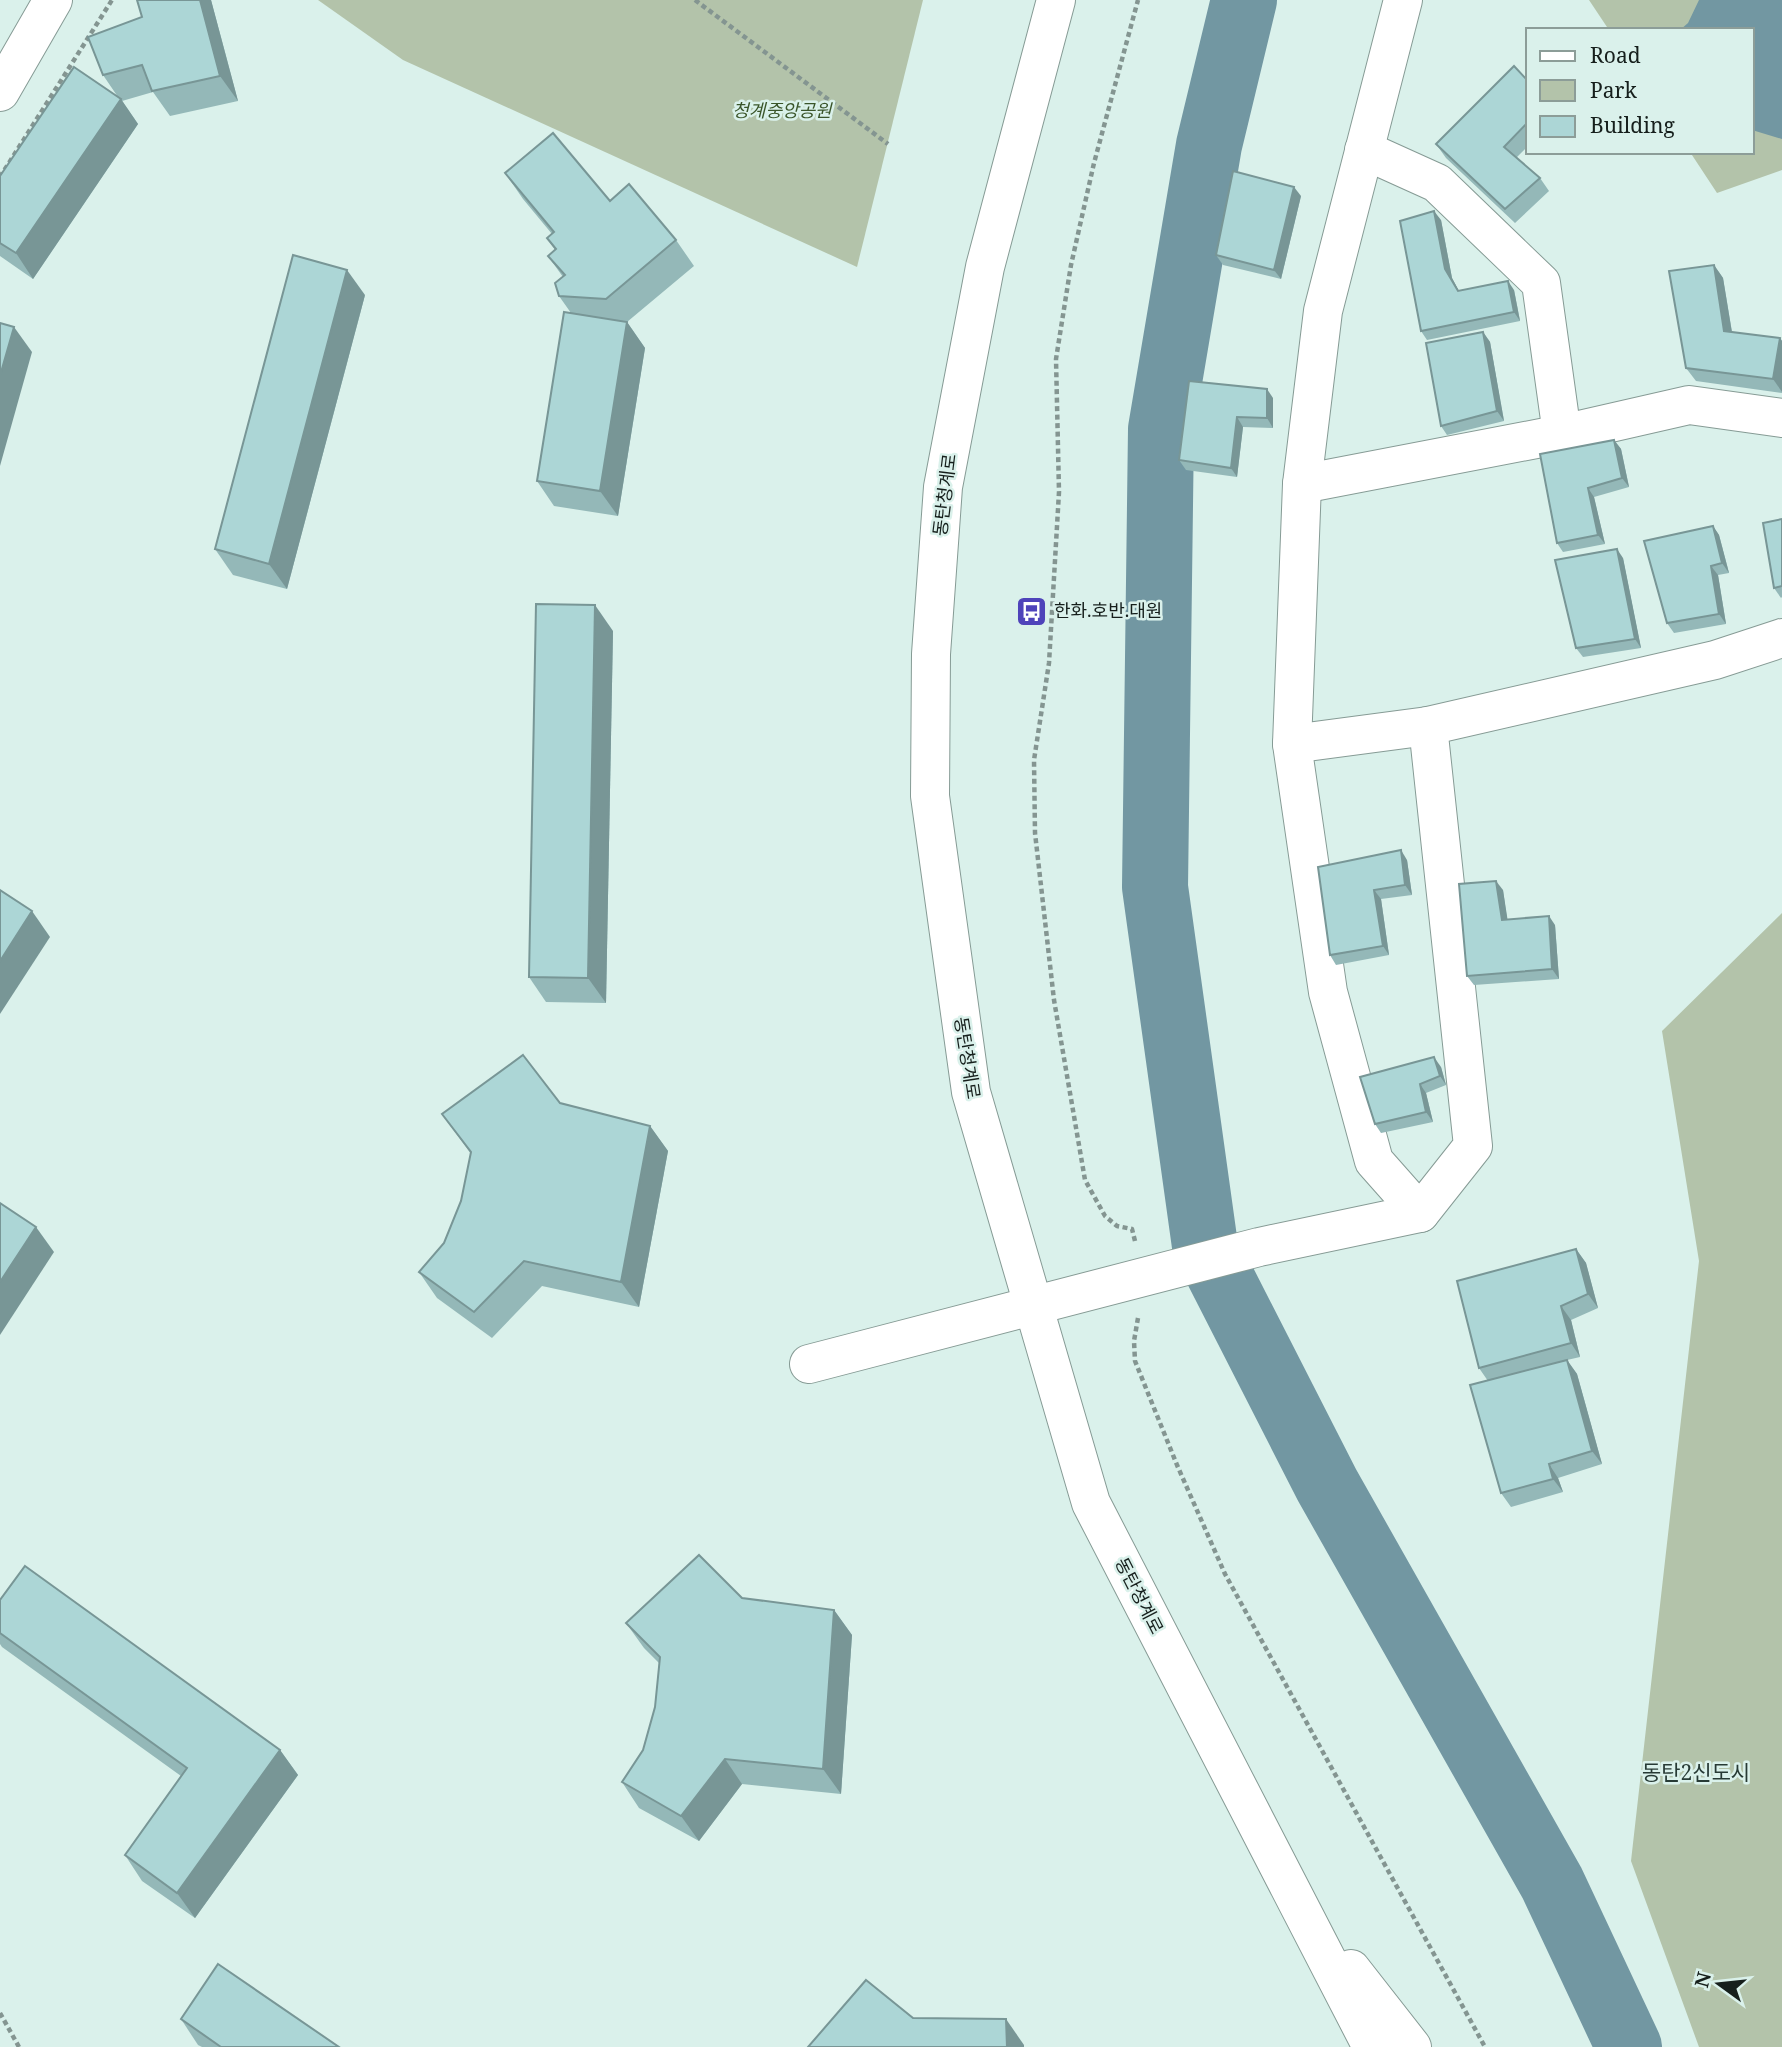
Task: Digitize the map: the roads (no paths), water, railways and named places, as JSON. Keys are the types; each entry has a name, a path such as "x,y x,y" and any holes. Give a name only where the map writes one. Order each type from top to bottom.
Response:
{"street":[{"path":"0,92 53,0"},
{"name":"동탄청계로","path":"1056,0 985,267 943,487 931,654 930,796 971,1092 1091,1503 1372,2047"},
{"path":"1403,0 1323,311 1302,484 1292,744 1328,992 1374,1161 1420,1213"},
{"path":"1364,150 1437,183 1541,283 1562,434"},
{"path":"1302,484 1562,434 1689,405 1782,418"},
{"path":"1292,744 1428,726 1715,660 1782,639"},
{"path":"809,1364 1259,1247 1420,1213 1474,1146 1428,726"},
{"path":"1292,1893 1353,2047"},
{"path":"1292,1893 1412,2047"}],"water":[{"path":"1699,0 1782,0 1782,139 1754,131 1754,28 1682,28 1688,23"}],"waterway":[{"path":"1244,0 1209,145 1161,429 1155,887 1205,1246 1327,1485 1552,1883 1629,2047"}],"place":[{"name":"한화.호반.대원","path":"1031,611"}],"district":[{"name":"동탄2신도시","path":"1696,1773"}],"park label":[{"name":"청계중앙공원","path":"782,111"}]}
